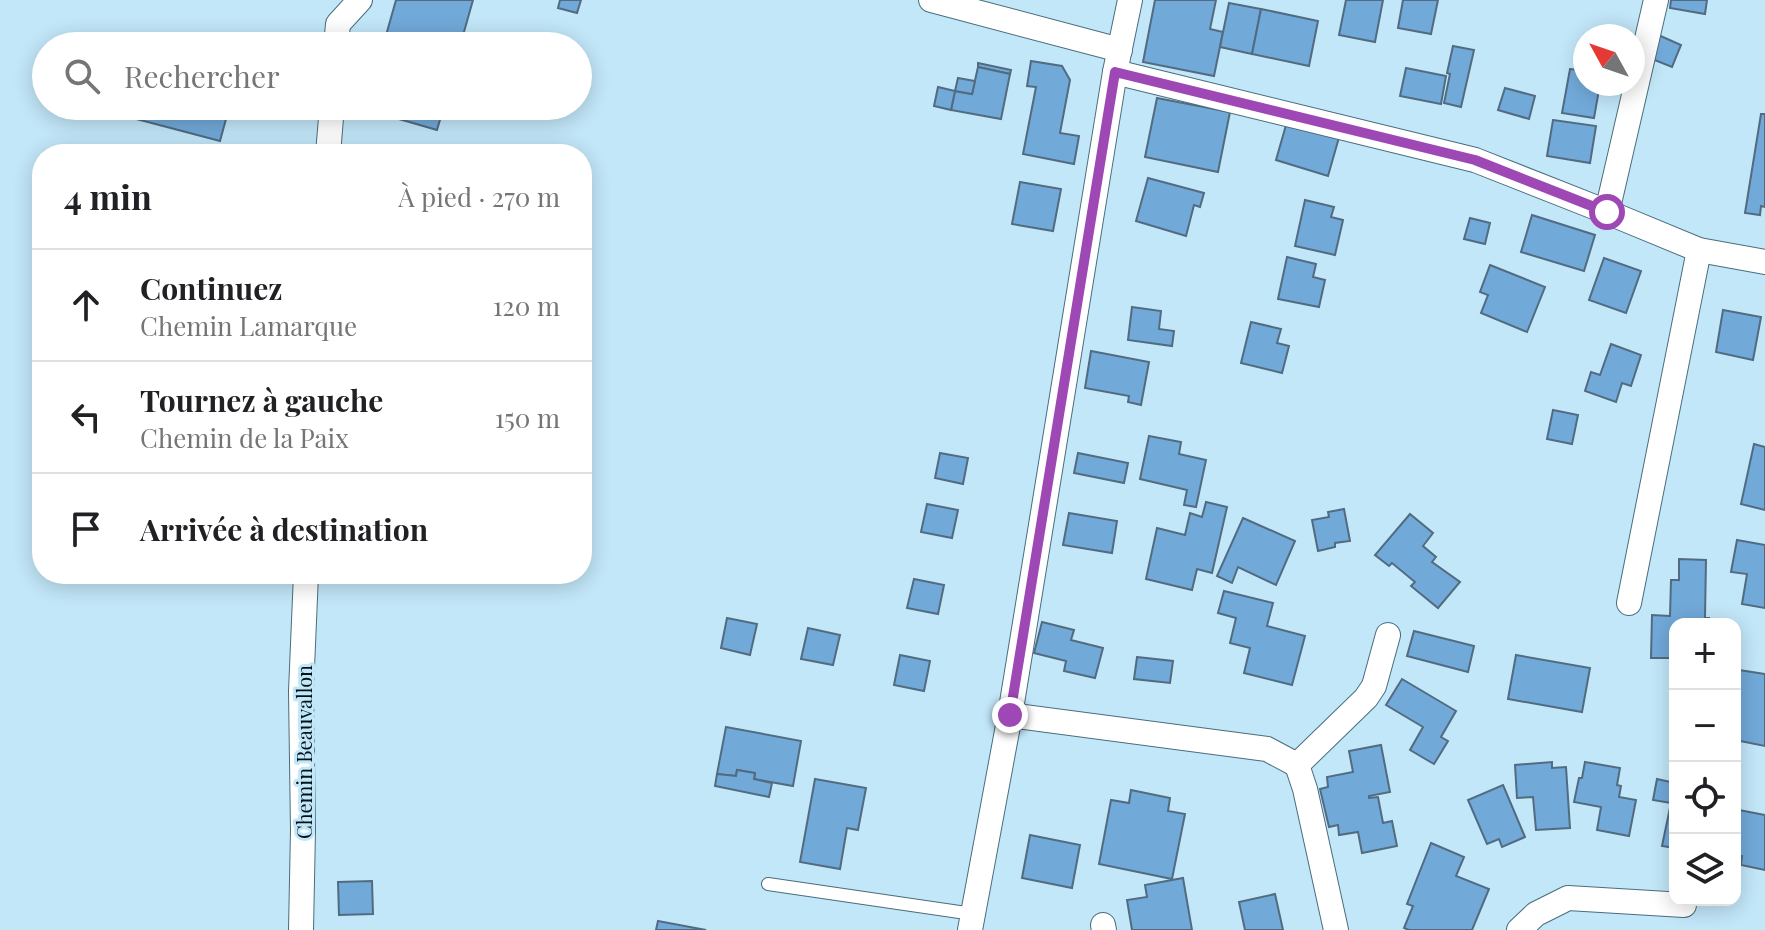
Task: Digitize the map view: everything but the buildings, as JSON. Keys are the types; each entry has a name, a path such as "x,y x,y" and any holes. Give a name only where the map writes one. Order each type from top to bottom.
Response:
{"street":[{"path":"337,32 338,24 360,0"},
{"path":"931,0 1118,61 1475,160 1699,250 1765,262"},
{"path":"972,922 1010,715 1130,0"},
{"path":"1607,212 1656,0"},
{"path":"329,144 331,120"},
{"path":"1629,603 1699,250"},
{"name":"Chemin Beauvallon","path":"301,930 301,691 306,584"},
{"path":"1297,765 1366,698 1374,686 1388,635"},
{"path":"1010,715 1267,749 1297,765 1336,930"},
{"path":"1519,930 1536,914 1568,898 1669,904"}],"lane":[{"path":"768,884 972,922"}],"route":[{"path":"1010,715 1115,72 1475,160 1607,212"}]}
